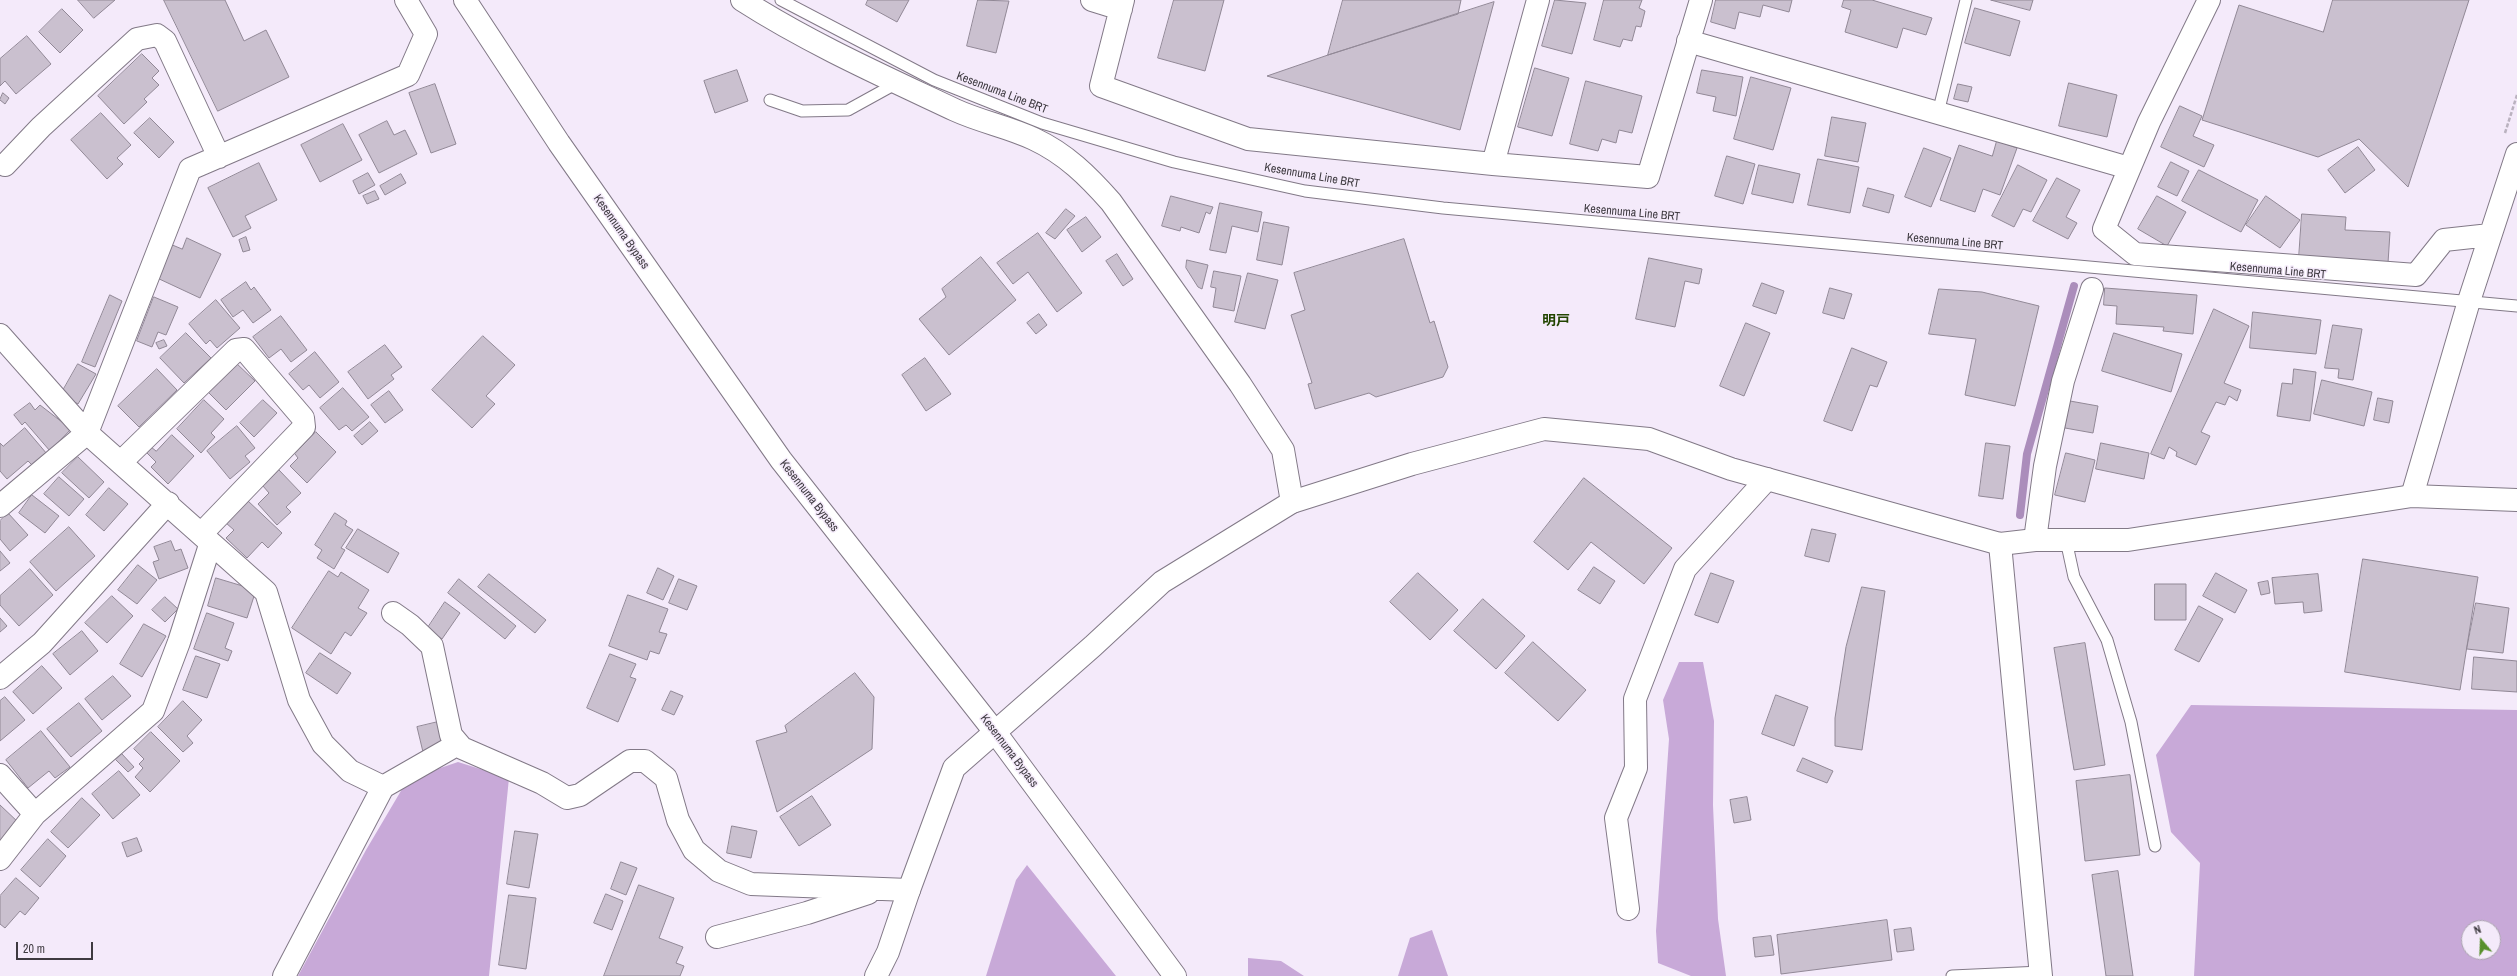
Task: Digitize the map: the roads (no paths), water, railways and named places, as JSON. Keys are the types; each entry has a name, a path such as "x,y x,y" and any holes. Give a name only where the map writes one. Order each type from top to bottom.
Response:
{"main road":[{"path":"0,506 88,433 190,169 408,75 426,34 406,0"},
{"name":"Kesennuma Bypass","path":"465,0 559,143 781,460 995,732 1175,976"},
{"path":"742,0 773,20 898,83 975,119 1034,139 1068,158 1111,202 1235,378 1283,450 1292,502"},
{"path":"1092,0 1122,4 1101,86 1248,139 1493,164 1648,177 1700,0"},
{"path":"1493,164 1538,0"},
{"path":"2209,0 2149,122 2104,229 2135,254 2416,275 2444,240 2490,235"},
{"path":"6,165 41,127 137,39 157,35 165,41 219,157"},
{"path":"1688,41 2130,168"},
{"path":"2412,496 2468,301 2515,163"},
{"path":"2035,540 2045,466 2063,381 2092,289"},
{"path":"0,335 88,433 168,502 206,539 266,592 299,700 323,744 350,771 383,787"},
{"path":"0,859 36,814 154,711 179,642 206,539 304,427 303,418 244,349 236,350 121,462"},
{"path":"876,976 888,952 954,768 1093,646 1162,582 1292,502 1412,464 1544,429 1649,439 1731,469 2000,544 2035,540 2128,540 2412,496 2517,500"},
{"path":"1628,909 1616,818 1636,768 1635,699 1685,569 1767,479"},
{"path":"0,678 42,643 168,502"},
{"path":"2000,544 2041,974"},
{"path":"393,614 410,625 432,646 451,735 462,748 542,783 567,798 580,795 630,761 645,762 666,778 678,820 694,850 719,871 751,884 909,890"},
{"path":"284,976 383,787 458,744"},
{"path":"0,775 36,814"},
{"path":"717,938 807,913 880,888"}],"lane":[{"name":"Kesennuma Line BRT","path":"780,0 934,80 1042,122 1174,162 1305,191 1443,208 2517,306"},
{"path":"1938,113 1966,0"},
{"path":"770,100 802,111 848,110 898,83"},
{"path":"2066,540 2074,577 2107,640 2130,722 2155,846"},
{"path":"1952,976 2041,974"}],"waterway":[{"path":"2020,515 2027,454 2074,286"}],"district":[{"name":"明戸","path":"1556,321"}]}
